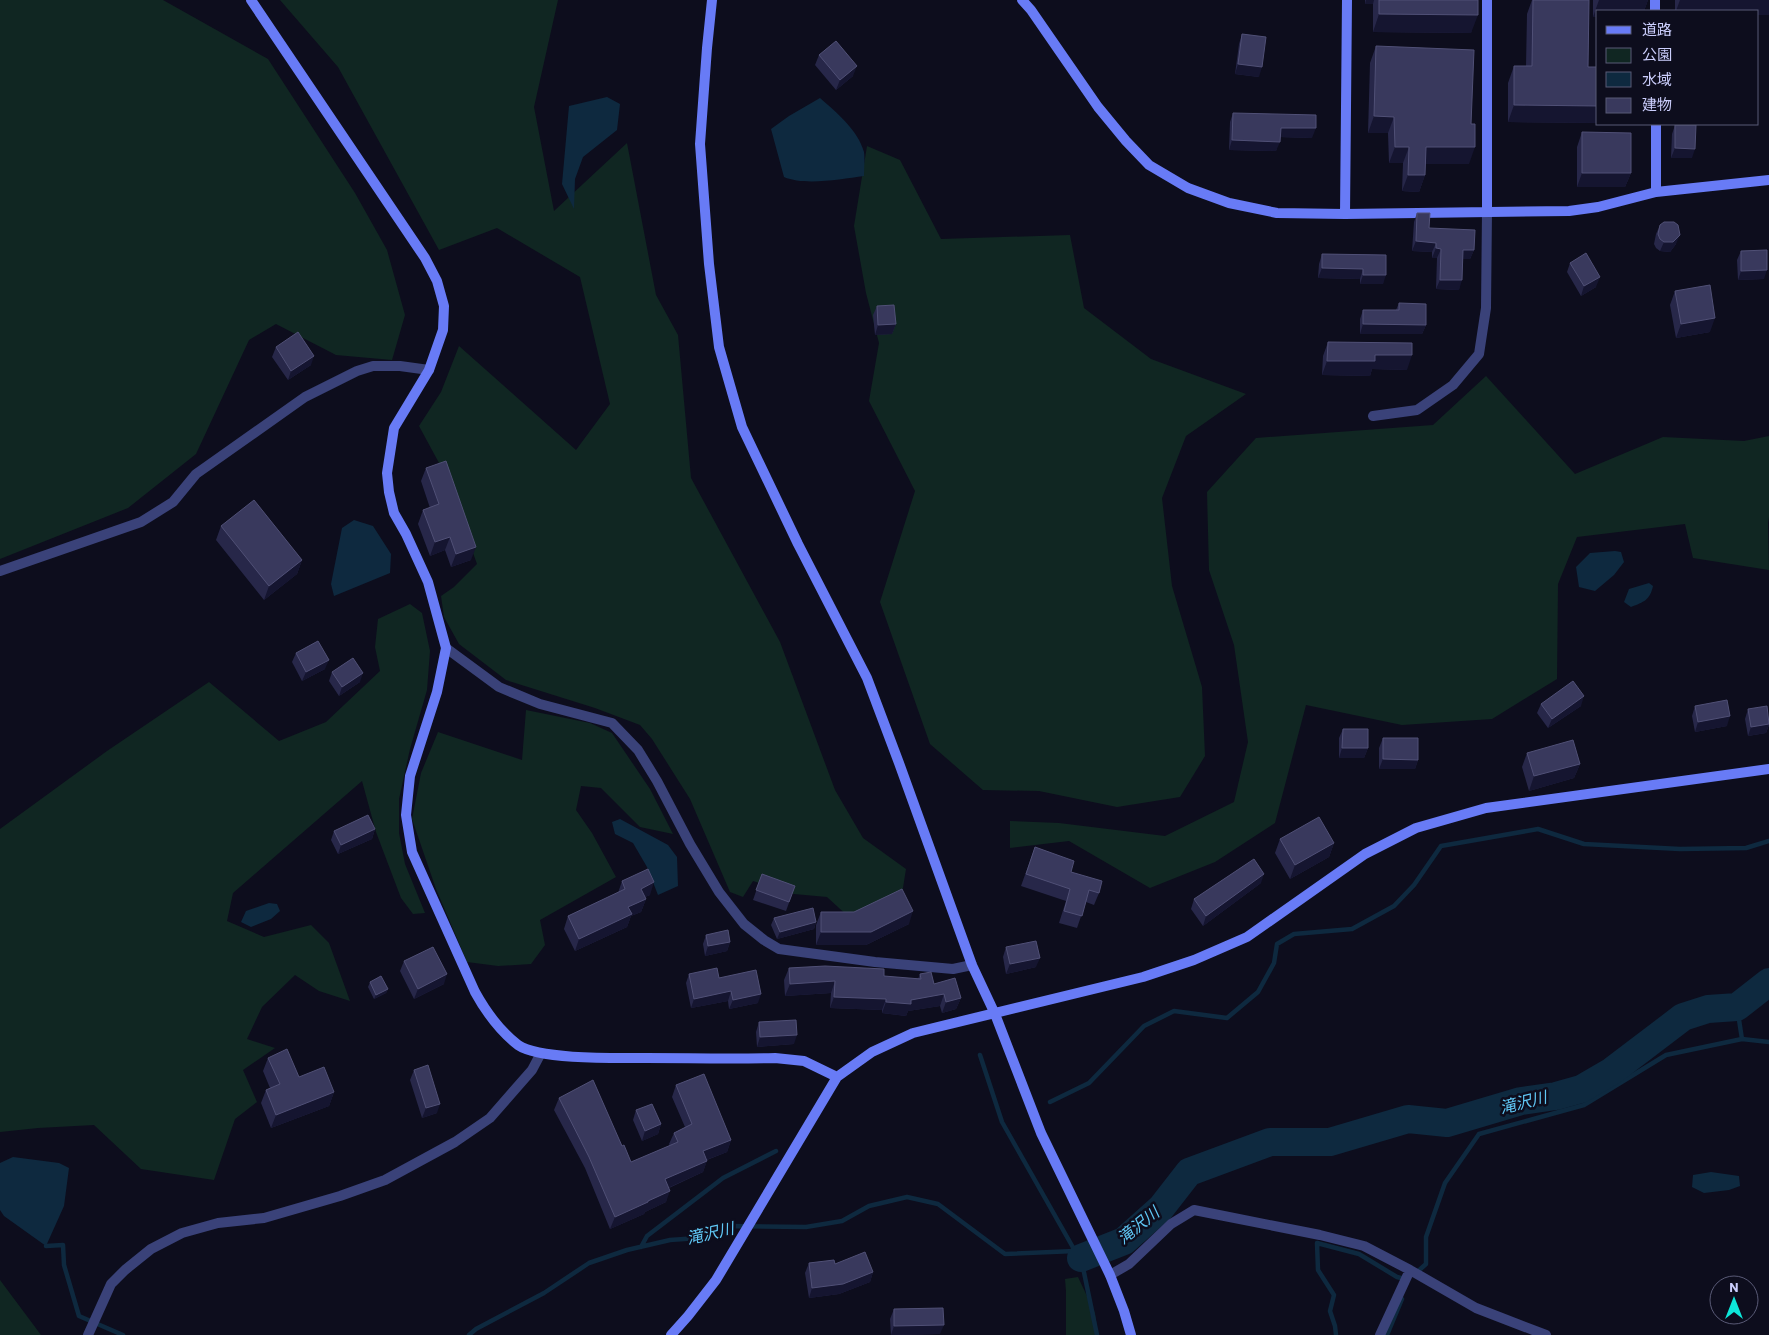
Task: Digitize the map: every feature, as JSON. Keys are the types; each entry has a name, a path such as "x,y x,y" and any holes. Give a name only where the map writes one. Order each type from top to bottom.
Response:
{"street":[{"path":"251,0 425,258 436,281 444,306 443,330 429,370 394,428 386,473 388,492 394,513 428,582 446,648 437,692 410,776 406,815 412,852 475,992 486,1011 500,1028 520,1046 541,1052 598,1058 776,1058 804,1061 836,1077"},
{"path":"712,0 700,144 709,264 719,347 742,427 798,544 867,678 972,965 995,1014 1041,1133 1110,1275 1131,1335"},
{"path":"1022,0 1031,10 1098,107 1126,141 1150,165 1188,188 1229,203 1277,213 1568,211 1598,207 1656,192 1769,180"},
{"path":"1345,214 1346,0"},
{"path":"1373,416 1417,410 1452,386 1478,354 1486,308 1487,0"},
{"path":"1656,125 1656,192"},
{"path":"0,571 141,522 173,502 196,474 305,397 357,371 373,366 400,366 429,370"},
{"path":"446,648 499,687 540,704 612,723 638,750 718,892 744,924 764,940 779,949 875,962 954,969 972,965"},
{"path":"671,1335 716,1280 836,1077 872,1052 913,1033 1143,977 1194,960 1247,937 1365,854 1416,828 1486,808 1769,769"},
{"path":"88,1335 111,1284 151,1249 182,1233 218,1223 264,1218 340,1196 385,1180 455,1142 490,1118 532,1070 541,1052"},
{"path":"1110,1275 1129,1264 1171,1224 1194,1210 1320,1235 1364,1246 1476,1308 1546,1335"},
{"path":"1380,1335 1410,1270"}],"green space":[{"path":"0,0 163,0 268,59 355,193 387,250 405,315 392,360 336,355 276,324 249,340 196,454 128,508 0,559"},
{"path":"280,0 558,0 534,107 554,211 627,143 656,295 678,335 691,478 780,642 835,790 863,838 906,869 902,894 851,919 827,897 794,894 753,881 743,897 730,892 690,799 652,739 640,725 595,708 506,680 459,644 444,617 441,596 454,587 477,564 445,474 419,426 441,392 459,346 576,450 610,404 580,277 497,228 439,250 338,67"},
{"path":"867,146 900,160 941,239 1070,235 1084,308 1151,359 1246,394 1186,436 1162,498 1172,586 1202,687 1205,756 1180,797 1117,807 1039,791 983,790 930,744 880,602 915,491 869,401 879,343 866,293 854,226"},
{"path":"1486,376 1575,474 1663,437 1744,441 1769,436 1769,570 1693,558 1685,524 1577,537 1558,584 1557,679 1492,719 1402,725 1306,705 1275,823 1215,862 1150,888 1069,841 1010,848 1010,821 1059,823 1165,836 1234,802 1248,742 1234,645 1209,570 1207,492 1256,438 1433,425"},
{"path":"410,604 422,613 430,651 427,690 410,749 399,799 399,833 405,864 425,913 413,914 401,898 376,832 362,781 233,893 227,921 264,937 311,925 329,943 350,1001 319,991 295,975 262,1007 247,1039 275,1048 243,1070 257,1102 235,1119 214,1180 141,1169 94,1125 0,1132 0,829 107,751 209,682 279,741 326,722 380,671 375,647 378,619"},
{"path":"526,710 590,723 612,733 650,789 673,834 640,827 601,788 581,786 576,810 592,833 616,877 540,920 545,945 531,964 498,966 467,962 436,889 412,819 421,773 438,732 522,760"},
{"path":"1078,1277 1095,1313 1098,1335 1066,1335 1065,1279"},
{"path":"0,1280 41,1335 0,1335"}],"water":[{"path":"607,97 620,104 617,130 583,157 575,179 574,209 562,184 569,106"},
{"path":"820,98 846,122 857,136 864,152 864,176 812,181 793,180 784,177 771,129"},
{"path":"354,520 373,526 391,554 390,573 334,596 331,584 342,528"},
{"path":"1621,552 1624,562 1614,575 1595,591 1579,587 1576,567 1590,553"},
{"path":"1649,583 1653,586 1646,600 1631,607 1624,602 1629,589"},
{"path":"620,819 668,845 677,857 678,886 658,895 647,867 633,843 615,834 612,822"},
{"path":"269,903 277,904 280,911 271,919 251,927 241,922 246,911"},
{"path":"13,1157 59,1163 69,1168 64,1206 46,1246 4,1216 0,1210 0,1163"},
{"path":"1711,1172 1739,1176 1740,1186 1729,1190 1704,1193 1692,1187 1693,1175"}],"building":[{"path":"1379,0 1478,0 1478,15 1379,14"},
{"path":"1533,0 1589,0 1588,67 1596,67 1596,106 1514,105 1514,66 1532,66"},
{"path":"1242,34 1266,37 1262,67 1238,64"},
{"path":"836,41 857,66 840,80 819,55"},
{"path":"1376,46 1474,50 1471,124 1475,124 1475,147 1426,147 1425,175 1408,175 1409,147 1395,147 1394,117 1374,116"},
{"path":"1233,113 1316,115 1316,128 1281,128 1280,142 1232,140"},
{"path":"1675,125 1696,125 1695,149 1675,148"},
{"path":"1582,132 1631,133 1631,173 1582,173"},
{"path":"1417,213 1430,213 1429,228 1475,230 1474,250 1463,250 1462,280 1440,280 1441,249 1436,248 1436,243 1416,241"},
{"path":"1664,222 1674,222 1678,225 1680,235 1673,242 1664,242 1660,239 1658,234 1660,225"},
{"path":"1767,250 1767,270 1741,271 1741,251"},
{"path":"1586,253 1600,277 1584,286 1570,263"},
{"path":"1322,254 1386,255 1386,275 1363,275 1363,269 1322,268"},
{"path":"1710,285 1715,318 1681,324 1675,291"},
{"path":"1399,303 1426,304 1426,325 1363,324 1363,310 1399,310"},
{"path":"894,305 896,324 878,325 877,306"},
{"path":"298,332 314,356 291,371 276,347"},
{"path":"1328,342 1412,343 1412,355 1375,355 1375,361 1327,361"},
{"path":"446,461 476,547 456,554 450,537 435,542 423,510 439,504 426,468"},
{"path":"254,500 302,560 269,586 221,526"},
{"path":"318,641 329,660 306,672 296,653"},
{"path":"353,658 363,673 342,687 332,672"},
{"path":"1573,681 1584,696 1552,719 1541,704"},
{"path":"1727,700 1730,716 1698,722 1695,706"},
{"path":"1767,706 1769,724 1751,727 1748,709"},
{"path":"1343,729 1368,729 1368,748 1342,748"},
{"path":"1383,738 1418,738 1418,760 1383,759"},
{"path":"1573,740 1580,764 1534,776 1527,753"},
{"path":"368,815 375,829 341,845 334,831"},
{"path":"1319,817 1334,843 1295,865 1280,839"},
{"path":"1035,847 1074,861 1071,872 1102,881 1099,893 1089,890 1082,916 1064,911 1070,889 1026,874"},
{"path":"1254,859 1264,874 1206,916 1194,899"},
{"path":"648,869 654,882 641,889 646,899 628,907 632,914 579,939 568,916 625,889 622,881"},
{"path":"762,874 795,886 789,902 756,890"},
{"path":"902,889 913,911 871,932 821,932 821,912 854,912"},
{"path":"813,908 816,922 780,932 774,918"},
{"path":"728,930 730,942 708,946 706,935"},
{"path":"1036,941 1040,958 1010,964 1006,947"},
{"path":"433,947 447,974 418,989 404,961"},
{"path":"825,966 884,969 884,976 921,979 920,974 931,972 934,984 955,978 961,998 946,1002 944,994 911,1000 911,1004 886,1002 886,999 834,997 835,981 790,984 789,968"},
{"path":"717,968 719,978 756,970 761,994 733,1000 731,991 694,999 689,974"},
{"path":"381,976 388,989 376,995 370,982"},
{"path":"796,1020 797,1035 760,1037 759,1022"},
{"path":"287,1049 299,1077 324,1067 334,1092 276,1115 266,1090 280,1084 268,1058"},
{"path":"428,1065 440,1104 426,1108 414,1070"},
{"path":"704,1074 731,1140 703,1151 707,1161 665,1179 670,1191 615,1217 589,1157 559,1098 593,1080 631,1162 678,1142 674,1133 692,1124 676,1085"},
{"path":"652,1104 661,1124 645,1131 636,1110"},
{"path":"865,1252 873,1272 843,1284 812,1288 809,1263 834,1260 835,1264"},
{"path":"943,1308 944,1325 894,1326 894,1309"}],"waterway":[{"path":"1050,1102 1089,1083 1144,1026 1174,1011 1227,1018 1258,992 1274,963 1277,944 1294,934 1352,929 1394,906 1414,885 1441,846 1538,829 1584,844 1680,849 1746,848 1769,841"},
{"name":"滝沢川","path":"1081,1258 1124,1241 1161,1208 1189,1172 1270,1142 1330,1142 1408,1119 1447,1123 1521,1101 1556,1096 1581,1089 1612,1071 1683,1017 1708,1009 1737,1007 1769,982"},
{"path":"1737,1007 1742,1039"},
{"path":"1416,1273 1426,1264 1426,1237 1445,1183 1479,1134 1584,1105 1666,1055 1742,1039 1769,1042"},
{"path":"980,1055 1002,1122 1075,1251"},
{"path":"641,1247 647,1236 723,1178 776,1151"},
{"name":"滝沢川","path":"469,1335 476,1329 544,1293 589,1263 627,1250 670,1240 698,1238 730,1226 806,1227 842,1221 869,1206 907,1197 938,1204 1005,1254 1075,1251 1081,1258 1097,1335"},
{"path":"1336,1335 1330,1311 1334,1295 1318,1270 1317,1243 1359,1254 1397,1277 1405,1279"},
{"path":"46,1246 63,1245 64,1265 79,1316 123,1335"},
{"path":"1387,1335 1402,1299"}]}
